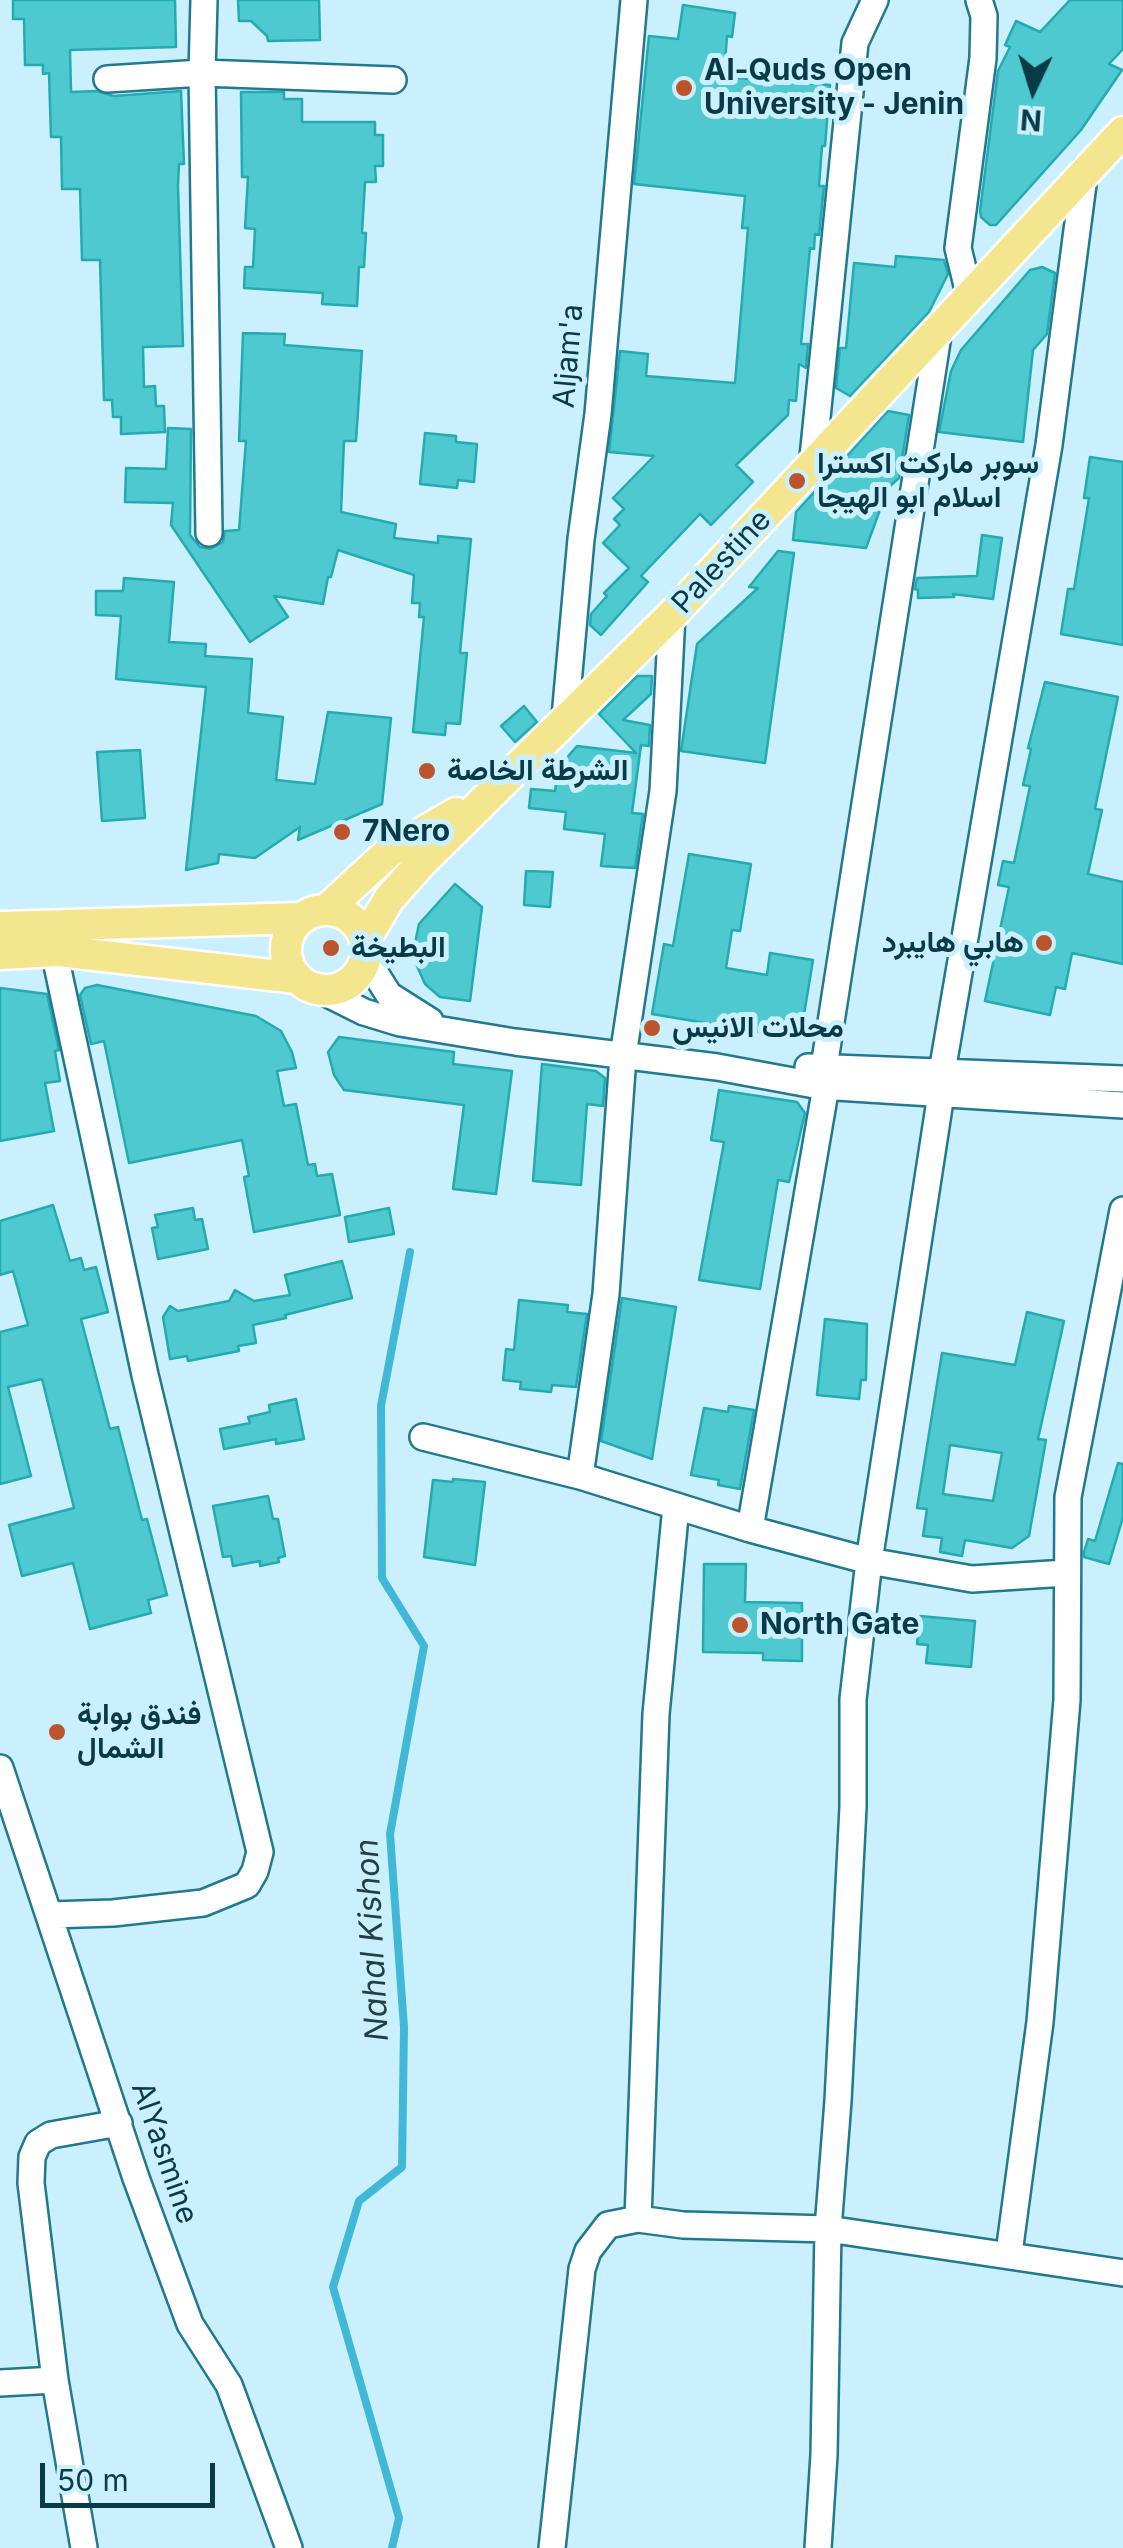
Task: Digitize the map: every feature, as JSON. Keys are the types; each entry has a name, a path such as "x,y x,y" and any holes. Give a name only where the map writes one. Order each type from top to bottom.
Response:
{"main road":[{"name":"Palestine","path":"365,949 389,899 474,807 672,615 1123,132"},
{"path":"309,984 286,954 292,928 389,852 446,816 474,807"},
{"path":"0,927 313,914 351,918 365,949 356,977 346,985 309,984 54,951 0,954"}],"street":[{"path":"204,0 209,533"},
{"name":"Aljam'a","path":"565,718 598,414 634,0"},
{"path":"812,467 855,43 874,0"},
{"path":"969,294 958,248 983,58 984,16 979,0"},
{"path":"107,79 202,72 393,80"},
{"path":"818,2548 824,2456 828,2228 851,1846 853,1699 869,1561 942,1083 1050,445 1085,170"},
{"path":"750,1529 825,1077 939,329"},
{"path":"580,1476 606,1294 623,1056 663,790 672,615"},
{"path":"365,949 390,995 408,1010 443,1028"},
{"path":"50,1915 204,1903 247,1884 260,1852 145,1375 54,951"},
{"path":"309,984 364,1012 400,1024 623,1056 825,1077 942,1083 1123,1080"},
{"path":"942,1083 1123,1105"},
{"path":"1009,2253 1040,2022 1067,1700 1068,1498 1123,1210"},
{"path":"422,1437 580,1476 869,1561 972,1579 1066,1573"},
{"path":"638,2219 656,1714 676,1506"},
{"name":"AlYasmine","path":"0,1768 190,2324 229,2385 289,2548"},
{"path":"84,2548 55,2380 30,2183 32,2157 38,2143 52,2135 119,2123"},
{"path":"552,2548 582,2269 588,2251 608,2225 638,2219 683,2226 828,2228 1123,2272"},
{"path":"0,2383 55,2380"}],"building":[{"path":"13,0 175,0 176,47 70,50 71,92 97,91 114,96 181,91 184,164 179,164 178,186 183,346 143,347 144,387 155,386 156,406 164,406 165,432 121,434 121,417 113,417 112,400 104,400 100,260 82,260 80,189 62,189 61,137 51,137 49,73 43,74 43,65 25,65 24,19 13,19"},
{"path":"238,0 319,0 320,40 268,41 251,21 239,21"},
{"path":"1070,0 1123,0 1123,49 1109,64 1122,70 1081,130 996,225 990,225 980,211 998,71 1010,47 1005,45 1016,21 1040,32"},
{"path":"683,5 735,13 732,37 727,36 724,77 830,85 819,186 824,186 819,235 815,234 814,249 810,248 801,344 808,344 806,368 799,364 796,401 789,400 788,415 736,465 753,482 711,525 700,514 641,576 648,582 601,635 590,625 591,614 607,596 604,593 629,568 603,543 620,525 614,519 624,509 613,498 654,456 609,452 620,351 648,354 646,376 735,383 748,228 742,228 745,196 634,184 649,36 678,39"},
{"path":"241,92 284,92 284,99 302,99 302,122 375,122 375,135 383,135 383,166 375,166 376,182 365,182 364,267 359,267 357,306 322,304 323,293 244,288 245,267 253,267 255,229 245,228 248,177 242,177"},
{"path":"896,256 944,260 948,274 929,312 850,396 836,388 840,348 846,348 854,263 895,267"},
{"path":"1042,267 1055,273 1047,334 1033,350 1023,442 939,432 951,371 961,350 1030,270"},
{"path":"243,333 285,334 284,345 362,351 356,441 344,441 341,512 396,524 394,538 438,543 438,536 471,539 460,653 467,653 460,724 446,723 445,735 413,732 424,617 419,617 420,603 412,603 414,575 338,550 323,604 274,596 288,617 250,642 171,525 173,503 125,502 126,468 166,469 168,428 191,429 190,535 200,547 210,549 223,542 225,531 239,530 246,441 239,441"},
{"path":"888,411 909,415 899,478 888,488 866,548 793,540 796,512"},
{"path":"425,433 456,436 456,442 477,444 474,482 458,480 457,488 420,484"},
{"path":"1090,457 1123,462 1123,645 1061,634 1068,589 1074,589 1089,498 1084,498"},
{"path":"982,535 1002,538 993,599 953,594 954,597 918,598 917,578 977,576"},
{"path":"778,551 794,553 765,763 681,751 697,644 758,588 749,587"},
{"path":"124,578 174,582 169,642 206,644 205,656 252,659 248,713 283,717 276,780 315,784 328,712 391,718 382,804 298,840 300,827 255,858 219,854 218,863 186,870 206,687 116,679 121,616 96,615 96,591 123,591"},
{"path":"637,676 652,676 651,694 623,720 650,725 649,746 641,745 632,813 643,814 635,868 601,866 605,834 564,829 566,812 529,808 531,789 555,791 558,768 577,746 636,753 599,714"},
{"path":"1045,682 1118,697 1095,809 1102,810 1088,874 1123,882 1123,964 1072,953 1065,989 1056,987 1050,1015 985,1001 1009,887 998,885 1003,861 1014,863 1030,786 1023,785 1031,749 1028,748"},
{"path":"524,706 537,722 515,742 501,726"},
{"path":"140,750 145,818 102,821 97,752"},
{"path":"689,854 751,864 740,931 732,930 726,968 767,975 770,953 813,960 800,1039 652,1014 664,944 673,946"},
{"path":"526,871 553,872 550,907 524,905"},
{"path":"455,884 482,907 470,1001 440,997 425,984 414,948 419,924"},
{"path":"97,985 256,1016 281,1031 296,1068 277,1071 284,1106 296,1104 308,1165 315,1164 317,1176 332,1174 340,1215 254,1232 242,1140 129,1163 104,1041 91,1044 80,995 85,988"},
{"path":"0,988 47,994 59,1050 55,1051 60,1081 45,1083 54,1131 0,1141"},
{"path":"339,1037 454,1052 453,1064 512,1071 496,1194 453,1189 464,1105 344,1090 334,1075 328,1052"},
{"path":"542,1064 596,1071 605,1078 603,1106 587,1104 581,1185 533,1181"},
{"path":"719,1090 797,1102 805,1113 789,1182 778,1180 760,1289 699,1280 724,1142 711,1140"},
{"path":"53,1205 70,1261 81,1258 84,1270 96,1267 108,1312 81,1319 110,1429 118,1427 167,1595 148,1600 151,1613 90,1629 73,1563 22,1576 9,1525 74,1508 42,1379 8,1387 31,1476 0,1484 0,1332 28,1325 13,1271 0,1275 0,1221"},
{"path":"193,1208 195,1220 202,1219 208,1249 158,1259 152,1228 158,1227 155,1215"},
{"path":"389,1208 394,1234 349,1242 345,1217"},
{"path":"342,1261 352,1298 253,1325 256,1343 238,1346 239,1351 188,1361 187,1356 170,1359 163,1317 170,1306 178,1311 229,1301 235,1290 254,1301 290,1295 285,1275"},
{"path":"622,1298 676,1307 652,1459 601,1441"},
{"path":"519,1300 568,1305 567,1312 587,1314 576,1387 552,1385 551,1392 520,1389 521,1382 503,1380 506,1349 514,1350"},
{"path":"1027,1312 1064,1321 1038,1439 1046,1440 1029,1536 1012,1548 965,1540 962,1556 940,1552 942,1538 923,1536 927,1509 917,1508 942,1353 1015,1365","holes":["950,1445 1002,1453 993,1501 943,1494"]},
{"path":"825,1319 867,1324 866,1380 861,1380 859,1399 817,1395"},
{"path":"296,1399 304,1439 276,1444 276,1439 224,1449 220,1429 250,1423 248,1417 270,1412 269,1405"},
{"path":"729,1406 754,1410 740,1489 691,1475 704,1408 728,1412"},
{"path":"1118,1463 1123,1464 1123,1517 1109,1564 1084,1557 1084,1552 1088,1539 1095,1541"},
{"path":"433,1480 485,1482 475,1565 424,1557"},
{"path":"268,1496 273,1519 278,1519 285,1556 278,1558 279,1562 260,1566 260,1561 233,1566 231,1556 223,1557 213,1506"},
{"path":"704,1564 746,1564 745,1602 802,1603 802,1661 763,1660 763,1653 703,1652"},
{"path":"920,1616 975,1621 971,1667 926,1663 928,1645 917,1644"}],"waterway":[{"name":"Nahal Kishon","path":"392,2548 399,2518 333,2287 359,2201 402,2167 404,2027 390,1834 424,1646 382,1578 381,1406 410,1252"}],"place":[{"name":"Al-Quds Open University - Jenin","path":"684,88"},
{"name":"سوبر ماركت اكسترا اسلام ابو الهيجا","path":"797,481"},
{"name":"الشرطة الخاصة","path":"427,771"},
{"name":"7Nero","path":"342,832"},
{"name":"هابي هايبرد","path":"1044,943"},
{"name":"البطيخة","path":"331,948"},
{"name":"محلات الانيس","path":"652,1028"},
{"name":"North Gate","path":"740,1625"},
{"name":"فندق بوابة الشمال","path":"57,1732"}]}
